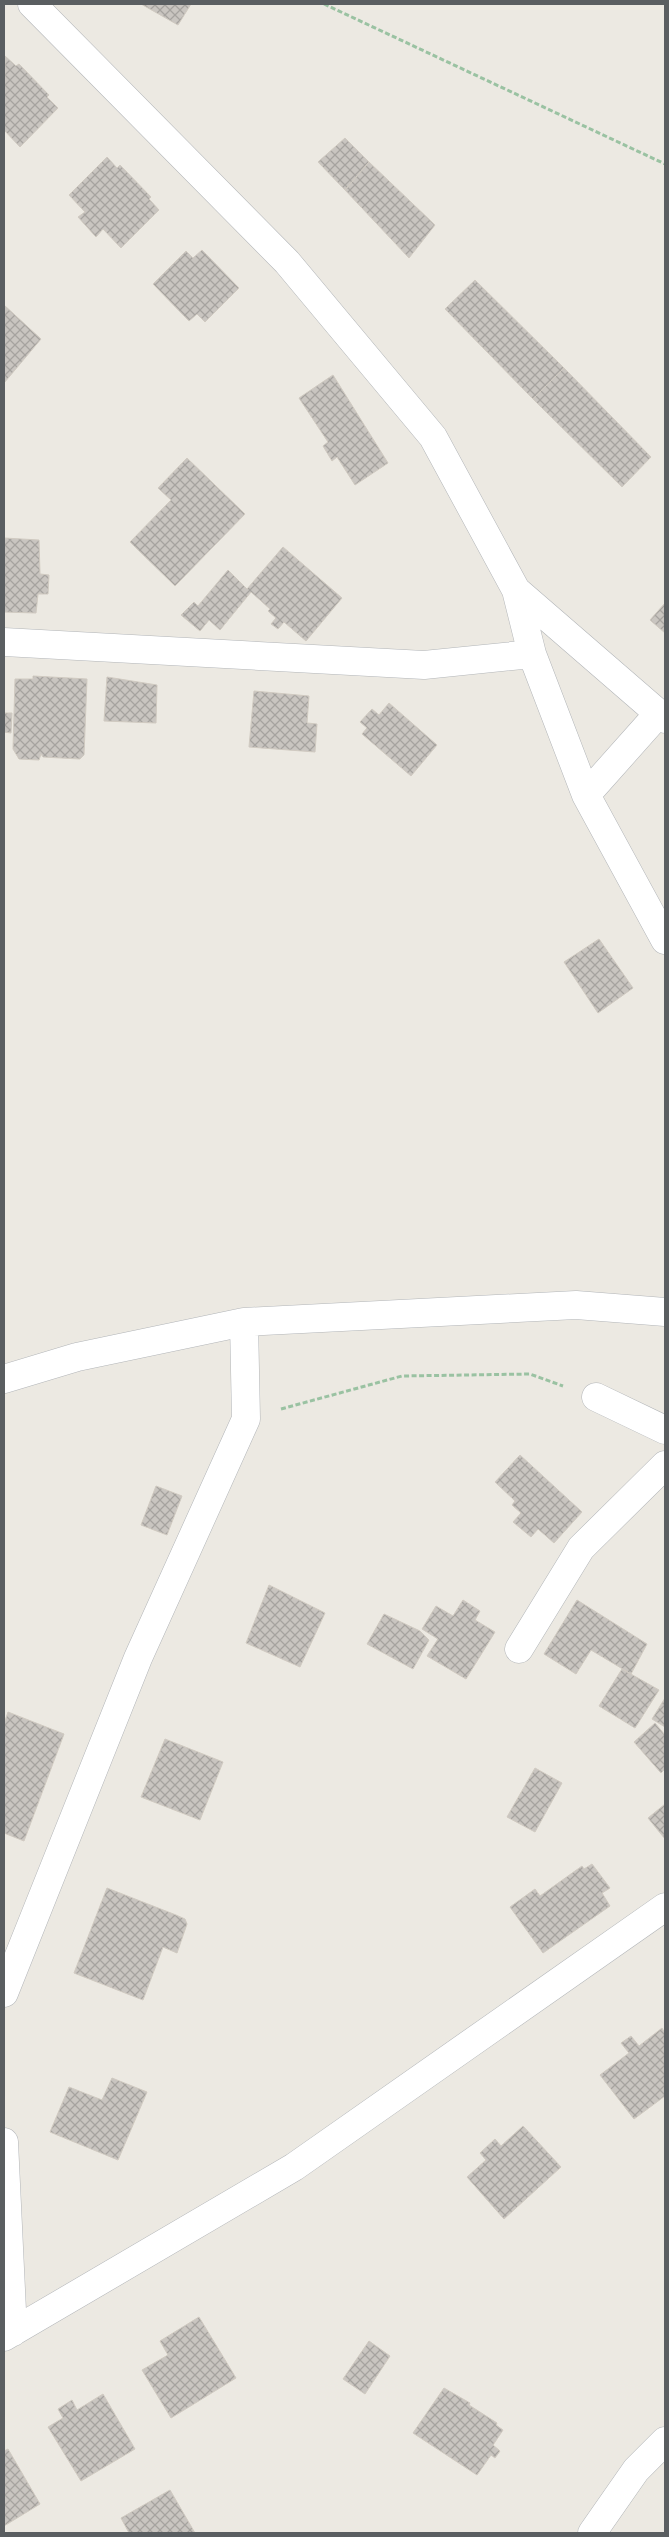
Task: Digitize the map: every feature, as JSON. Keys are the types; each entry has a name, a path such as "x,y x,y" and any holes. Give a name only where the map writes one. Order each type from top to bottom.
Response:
{"street":[{"path":"32,4 287,262 433,437 516,590 532,654 586,795 665,940"},
{"path":"516,590 662,716 586,795"},
{"path":"4,642 424,665 532,654"},
{"path":"4,1379 77,1357 244,1322 576,1305 665,1312"},
{"path":"4,1993 138,1658 246,1418 244,1322"},
{"path":"596,1397 665,1430"},
{"path":"519,1649 581,1548 665,1465"},
{"path":"4,2142 9,2334 294,2167 665,1907"},
{"path":"592,2533 636,2470 665,2441"}],"path":[{"path":"324,4 665,164"},
{"path":"246,1418 402,1376 530,1374 596,1397"}],"building":[{"path":"141,4 191,4 178,25"},
{"path":"5,56 16,66 19,64 49,95 47,97 58,108 20,147 4,130"},
{"path":"345,138 369,162 345,190 318,162"},
{"path":"107,157 117,168 120,165 151,197 149,199 159,210 121,248 103,229 96,237 78,217 85,212 69,195"},
{"path":"369,162 435,225 409,258 345,190"},
{"path":"202,250 239,288 205,322 197,314 189,321 153,284 186,251 193,258"},
{"path":"475,280 564,368 533,399 445,309"},
{"path":"4,305 41,339 4,383"},
{"path":"564,368 651,457 622,487 533,399"},
{"path":"333,375 388,463 355,485 337,457 332,461 323,446 328,442 299,398"},
{"path":"187,458 245,514 175,586 130,542 171,500 158,488"},
{"path":"4,538 39,540 40,574 49,575 48,594 38,594 36,613 4,612"},
{"path":"283,547 342,598 306,641 284,622 278,629 271,624 276,618 268,611 270,609 251,592 220,630 209,620 200,631 181,615 194,602 198,606 228,570 247,589"},
{"path":"665,603 665,633 650,620"},
{"path":"33,676 87,679 84,755 80,759 43,757 41,754 39,760 19,759 13,749 15,679 33,679"},
{"path":"107,677 157,685 156,723 104,721"},
{"path":"254,691 309,696 307,723 317,724 315,752 249,747"},
{"path":"389,703 437,745 411,776 362,734 367,728 360,722 372,709 379,715"},
{"path":"4,713 12,713 11,733 4,732"},
{"path":"599,939 633,988 598,1013 564,962"},
{"path":"520,1455 582,1512 554,1543 538,1529 531,1537 513,1522 521,1513 512,1505 515,1501 495,1482"},
{"path":"156,1486 182,1496 167,1535 141,1525"},
{"path":"269,1585 325,1613 300,1667 246,1643"},
{"path":"463,1600 480,1611 475,1620 495,1632 466,1679 427,1656 438,1639 422,1629 436,1606 453,1616"},
{"path":"577,1600 647,1644 631,1674 591,1650 576,1674 544,1654"},
{"path":"384,1614 420,1631 429,1640 413,1669 367,1644"},
{"path":"622,1669 659,1690 635,1728 599,1706"},
{"path":"665,1698 665,1727 652,1719"},
{"path":"8,1712 64,1734 24,1841 4,1833 4,1724"},
{"path":"655,1723 665,1735 665,1769 661,1773 634,1742"},
{"path":"165,1739 223,1762 200,1820 141,1797"},
{"path":"535,1768 562,1783 535,1832 507,1817"},
{"path":"665,1804 665,1839 648,1818"},
{"path":"592,1864 610,1888 602,1893 610,1906 543,1953 510,1907 535,1889 540,1896 582,1866 584,1869"},
{"path":"107,1888 185,1919 187,1924 177,1953 163,1947 143,2000 74,1973"},
{"path":"662,2028 665,2033 665,2096 634,2119 600,2075 629,2053 621,2043 631,2036 639,2046"},
{"path":"112,2078 147,2092 118,2160 50,2132 69,2087 102,2100"},
{"path":"523,2126 561,2167 504,2219 467,2177 486,2160 480,2153 495,2139 501,2146"},
{"path":"199,2317 236,2378 171,2418 142,2370 168,2355 160,2341"},
{"path":"369,2341 390,2356 365,2394 343,2379"},
{"path":"444,2388 470,2403 469,2405 497,2423 496,2425 503,2430 493,2445 500,2451 495,2458 491,2455 477,2475 413,2433"},
{"path":"103,2394 135,2449 81,2481 48,2427 63,2418 58,2409 72,2400 77,2410"},
{"path":"8,2449 40,2504 4,2526 4,2451"},
{"path":"170,2490 195,2533 129,2533 121,2518"}]}
